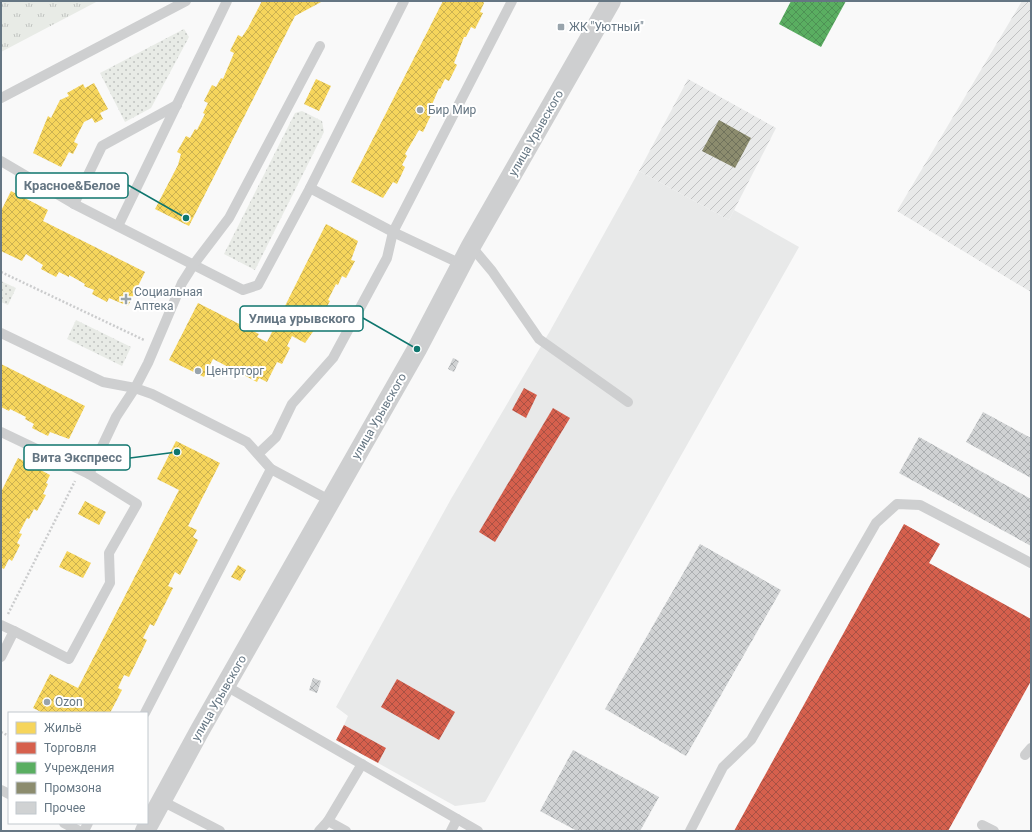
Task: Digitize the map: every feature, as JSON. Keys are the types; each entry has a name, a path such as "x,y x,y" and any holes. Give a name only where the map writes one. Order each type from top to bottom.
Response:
{"street":[{"name":"улица Урывского","path":"145,831 417,349 471,246 611,1"}],"lane":[{"path":"1,98 186,1"},
{"path":"118,226 227,1"},
{"path":"1,161 74,204 243,290 258,285 310,188 404,1"},
{"path":"258,453 276,436 292,404 334,358 387,258 392,232 512,1"},
{"path":"84,472 135,388 156,345 182,284 194,264 229,218 320,46"},
{"path":"74,204 102,146 177,105"},
{"path":"310,188 392,232 461,264"},
{"path":"471,246 492,271 539,339 628,402"},
{"path":"1,333 103,382 135,388 152,394 247,442 271,469 331,501"},
{"path":"1,432 84,472 137,504 109,553 110,583 69,659 2,625"},
{"path":"146,712 271,469"},
{"path":"690,831 723,766 751,740 876,523 897,504 920,505 1031,563"},
{"path":"1,657 14,631"},
{"path":"226,686 478,831"},
{"path":"319,831 328,821 362,764"},
{"path":"162,801 220,831"},
{"path":"451,831 457,819"},
{"path":"328,821 346,831"},
{"path":"66,824 79,831"},
{"path":"982,825 994,831"}],"path":[{"path":"1,272 156,345"},
{"path":"2,625 84,472"}],"shaded area":[{"path":"1022,1 1031,1 1031,292 897,211"},
{"path":"688,79 776,128 729,220 639,171"},
{"path":"639,171 729,220 734,210 799,247 485,802 455,806 378,763 385,748 344,725 348,716 336,707 451,499 550,331"}],"green space":[{"path":"1,1 98,1 1,52"},
{"path":"184,29 189,37 151,108 125,122 100,73"},
{"path":"302,111 322,121 324,132 255,270 224,254 295,113"},
{"path":"1,281 16,288 8,305 1,302"},
{"path":"76,320 131,347 122,366 67,339"}],"building: Жильё":[{"path":"262,1 323,1 295,16 189,226 155,209 178,165 181,154 177,152 186,136 190,138 195,129 197,130 205,114 203,113 208,103 204,101 212,85 216,87 221,78 223,79 234,53 230,51 238,35 242,37"},
{"path":"443,1 483,1 484,3 480,12 483,13 475,29 471,27 466,37 464,37 454,63 457,65 449,81 445,79 440,89 439,88 428,114 431,115 423,132 419,130 405,154 407,156 402,165 405,167 397,184 393,182 383,198 351,182"},
{"path":"316,79 331,86 319,111 304,104"},
{"path":"94,83 108,109 100,113 103,119 95,123 92,118 84,122 74,142 78,144 73,154 69,152 61,167 33,153 48,116 51,118 60,100 69,96 67,93 83,84 85,88"},
{"path":"11,191 48,210 43,221 145,272 128,306 109,298 107,302 92,294 94,290 84,286 85,284 69,275 69,277 59,272 56,277 41,269 43,265 26,254 22,261 1,251 1,211"},
{"path":"326,224 358,241 351,260 355,261 346,278 342,276 338,285 336,284 325,310 328,312 320,328 317,326 305,343 292,336 287,346 290,348 282,364 277,362 267,382 259,378 257,382 213,359 204,377 169,360 198,303 259,334 257,337 267,342"},
{"path":"1,364 85,406 69,439 50,432 48,436 32,428 34,424 25,419 26,417 10,409 9,411 1,407"},
{"path":"176,441 220,463 188,526 197,530 193,537 198,540 180,575 175,572 168,586 173,588 154,626 150,624 143,638 147,640 129,677 124,675 118,688 122,690 111,712 41,712 33,708 50,674 78,688 179,490 157,479"},
{"path":"18,458 50,475 46,483 48,484 43,494 46,495 37,511 34,509 29,519 27,518 19,533 22,534 17,543 20,545 12,561 9,559 4,569 2,568 1,570 1,492"},
{"path":"85,501 106,512 99,525 78,514"},
{"path":"67,551 91,563 83,578 59,567"},
{"path":"238,565 246,570 240,581 231,577"}],"building: Торговля":[{"path":"524,388 537,395 526,418 512,410"},
{"path":"553,408 570,418 495,542 479,532"},
{"path":"904,524 940,544 929,563 1031,619 1031,681 948,831 734,831"},
{"path":"397,679 455,712 439,740 381,707"},
{"path":"344,725 386,748 378,763 336,740"}],"building: Учреждения":[{"path":"791,1 846,1 821,47 779,24"}],"building: Промзона":[{"path":"719,120 751,138 735,168 702,151"}],"building: Прочее":[{"path":"453,358 459,361 454,372 448,369"},
{"path":"983,412 1031,438 1031,478 966,442"},
{"path":"919,437 1031,499 1031,546 899,473"},
{"path":"700,544 781,590 686,756 605,709"},
{"path":"313,678 321,681 317,693 309,690"},
{"path":"573,750 659,797 640,831 577,831 540,811"}],"place":[{"name":"ЖК \"Уютный\"","path":"561,27"},
{"name":"Бир Мир","path":"420,110"},
{"name":"Красное&Белое","path":"186,218"},
{"name":"Социальная Аптека","path":"126,299"},
{"name":"Улица урывского","path":"417,349"},
{"name":"Центрторг","path":"198,371"},
{"name":"Вита Экспресс","path":"177,452"},
{"name":"Ozon","path":"47,702"}]}
